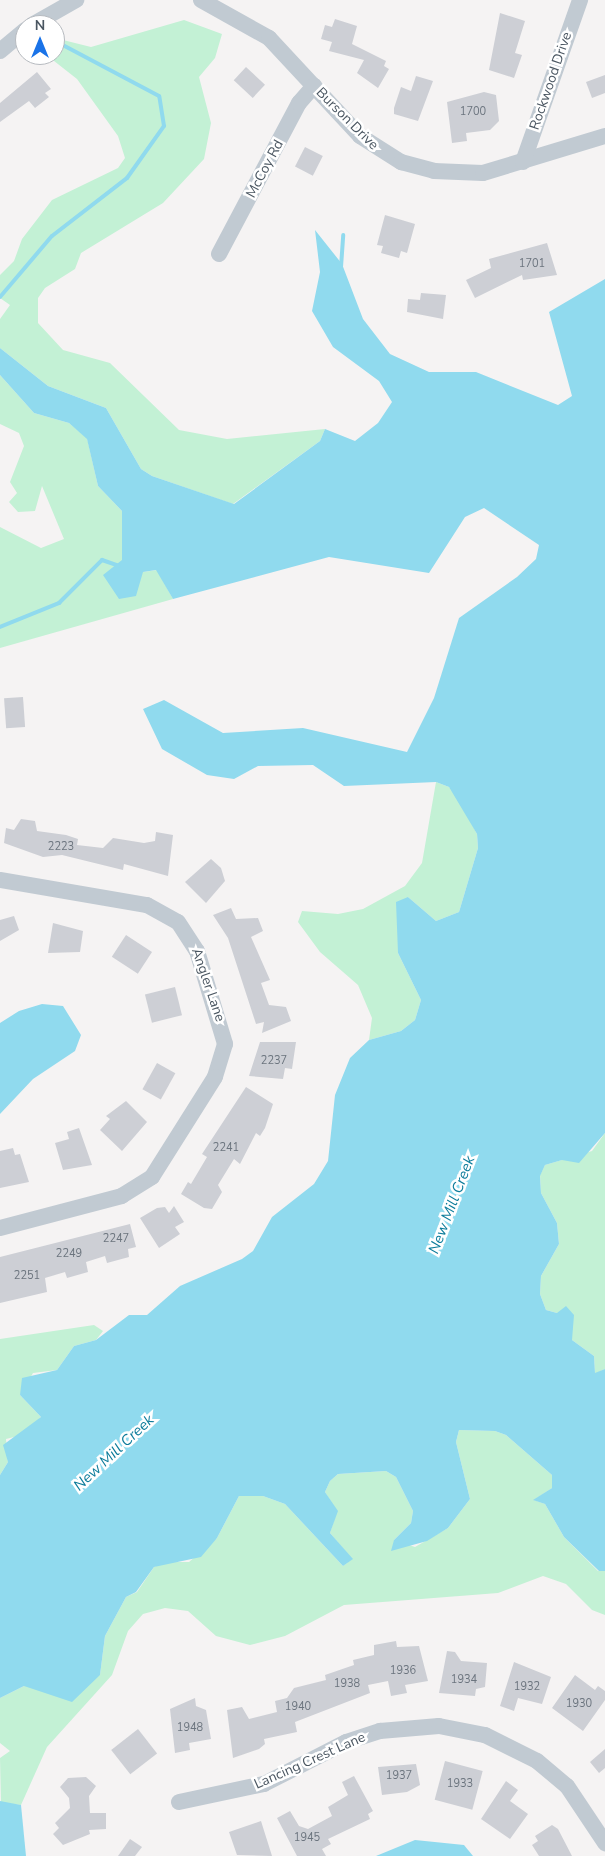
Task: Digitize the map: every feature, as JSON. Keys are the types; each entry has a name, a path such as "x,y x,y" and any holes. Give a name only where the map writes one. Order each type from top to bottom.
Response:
{"street":[{"path":"50,15 76,0"},
{"name":"Rockwood Drive","path":"523,162 580,0"},
{"name":"Burson Drive","path":"209,2 269,38 360,136 401,162 463,173 483,173 605,136"},
{"path":"0,51 15,38"},
{"name":"McCoy Rd","path":"219,254 300,103 314,86"},
{"name":"Angler Lane","path":"0,880 147,905 178,922 197,951 225,1044 215,1077 152,1177 122,1196 0,1228"},
{"name":"Lancing Crest Lane","path":"179,1802 264,1784 346,1742 380,1731 439,1726 484,1734 537,1761 566,1786 605,1843"}],"green space":[{"path":"184,20 222,34 215,58 199,77 211,123 204,159 163,203 81,253 75,269 45,288 38,298 38,323 63,350 110,363 179,430 227,439 325,429 320,441 233,504 152,476 141,469 106,408 48,386 0,348 0,319 10,305 0,298 0,275 14,261 22,239 52,200 118,168 125,158 118,136 77,79 59,65 65,65 65,40 91,47"},
{"path":"0,375 34,413 69,423 87,438 98,486 122,511 122,560 143,572 157,570 173,599 0,648 0,527 41,548 64,539 42,486 35,511 18,512 9,502 17,493 10,482 24,446 19,433 0,424"},
{"path":"436,782 449,787 458,798 477,834 478,848 459,912 436,921 408,897 398,953 421,1000 415,1020 401,1031 369,1040 372,1018 358,985 320,952 298,922 302,911 338,914 363,909 405,886 422,863"},
{"path":"605,1133 605,1369 595,1374 594,1356 572,1340 557,1313 546,1310 540,1294 541,1276 559,1244 557,1223 541,1193 540,1175 545,1165 592,1151"},
{"path":"94,1325 103,1331 96,1340 74,1346 57,1370 33,1373 20,1395 41,1417 22,1435 6,1439 8,1462 0,1475 0,1339"},
{"path":"459,1430 495,1431 506,1435 552,1475 552,1488 534,1500 545,1504 564,1537 598,1571 605,1571 605,1615 592,1610 566,1584 543,1576 498,1593 344,1605 285,1636 250,1645 216,1636 188,1611 165,1608 143,1614 128,1631 112,1675 47,1747 21,1805 1,1803 0,1758 10,1751 0,1743 0,1698 24,1686 100,1675 105,1636 126,1597 137,1592 154,1567 165,1562 189,1562 217,1538 239,1496 263,1496 285,1504 343,1566 352,1559 330,1533 337,1511 325,1492 330,1481 338,1474 386,1471 396,1477 413,1511 411,1523 394,1540 415,1547 448,1528 470,1499 456,1442"}],"water":[{"name":"New Mill Creek","path":"315,230 342,264 363,319 390,354 429,372 476,372 558,405 572,396 549,312 605,279 605,1133 579,1163 562,1160 545,1165 540,1176 541,1193 557,1223 559,1244 541,1276 540,1294 546,1310 557,1313 566,1306 574,1315 572,1340 594,1356 595,1373 605,1369 605,1571 599,1571 564,1537 545,1504 533,1500 552,1488 552,1475 506,1435 495,1431 459,1430 456,1442 470,1499 448,1528 427,1541 391,1551 394,1540 411,1523 413,1511 396,1477 386,1471 338,1474 330,1481 325,1492 338,1511 330,1533 353,1559 343,1566 285,1504 263,1496 239,1496 217,1538 201,1557 154,1567 136,1592 126,1597 105,1636 100,1675 72,1702 24,1686 0,1698 0,1475 8,1462 3,1445 41,1417 20,1395 22,1378 57,1370 74,1346 96,1340 129,1315 147,1315 180,1286 242,1259 253,1251 272,1217 314,1184 328,1161 335,1095 350,1058 369,1040 401,1031 415,1020 421,1000 398,953 396,902 408,897 436,921 459,912 478,848 477,834 449,787 436,782 344,786 313,765 258,766 234,779 207,775 162,749 143,709 164,700 223,733 303,728 407,752 434,698 459,618 517,577 536,559 539,545 484,508 465,517 429,573 329,557 173,599 156,570 143,572 136,596 119,599 103,575 122,560 122,511 98,486 87,439 69,423 34,413 0,375 0,348 48,386 106,408 141,469 152,476 234,504 320,441 325,429 355,441 378,423 392,402 379,381 333,347 312,311 320,272"},
{"path":"42,1004 63,1006 81,1035 75,1051 33,1079 0,1114 0,1023 19,1011"},
{"path":"0,1801 21,1805 26,1856 0,1856"},
{"path":"415,1840 464,1845 473,1856 376,1856"}],"building":[{"path":"500,13 525,21 515,53 522,55 514,78 489,70"},
{"path":"335,19 357,26 352,44 386,61 384,66 389,69 378,88 357,73 364,60 329,51 332,42 321,39 325,25 332,27"},
{"path":"246,67 265,85 253,98 234,80"},
{"path":"37,72 51,89 45,93 49,97 35,108 29,101 0,122 0,103"},
{"path":"605,75 605,93 592,98 586,82"},
{"path":"416,76 433,81 418,121 394,114 394,108 401,87 411,91"},
{"path":"484,92 496,95 499,121 490,130 466,133 467,141 452,143 447,102"},
{"path":"305,147 323,156 313,176 295,167"},
{"path":"385,215 415,224 407,253 401,251 399,258 381,253 383,246 377,245"},
{"path":"547,243 557,275 523,280 522,275 475,298 466,280 491,268 489,259"},
{"path":"421,293 446,295 443,319 407,312 408,299 420,300"},
{"path":"23,697 25,727 6,728 4,698"},
{"path":"21,819 35,821 37,831 66,835 78,839 77,845 103,848 113,838 144,843 155,841 156,832 173,835 168,876 124,864 123,870 62,855 43,857 4,843 6,828 14,830"},
{"path":"211,859 221,868 225,881 206,903 185,882"},
{"path":"231,908 236,919 258,918 263,931 251,937 270,980 261,983 269,1005 286,1007 291,1021 262,1033 264,1022 256,1024 228,938 213,915"},
{"path":"14,916 19,930 0,941 0,920"},
{"path":"53,923 83,931 80,952 48,953"},
{"path":"126,935 152,952 138,974 112,957"},
{"path":"175,987 182,1015 152,1023 145,994"},
{"path":"260,1042 296,1042 292,1069 285,1068 283,1079 249,1076"},
{"path":"157,1063 175,1073 161,1099 142,1089"},
{"path":"246,1087 273,1104 265,1128 260,1136 256,1133 240,1164 234,1159 218,1185 222,1192 212,1209 204,1208 181,1194 188,1182 191,1184 207,1157 202,1154"},
{"path":"126,1101 147,1122 122,1151 100,1130 110,1119 106,1116"},
{"path":"79,1128 92,1165 63,1170 55,1143 69,1139 67,1132"},
{"path":"13,1148 15,1155 20,1154 29,1182 0,1188 0,1151"},
{"path":"174,1206 184,1222 175,1227 180,1234 159,1248 140,1218 157,1208 165,1207 169,1213"},
{"path":"130,1224 136,1247 128,1249 129,1257 107,1263 105,1256 86,1262 88,1272 67,1278 65,1272 45,1278 47,1292 0,1303 0,1257"},
{"path":"396,1641 397,1647 419,1646 428,1681 405,1685 407,1693 391,1696 388,1681 368,1685 370,1693 295,1722 297,1732 264,1739 265,1744 259,1749 233,1758 227,1710 242,1707 249,1719 277,1712 275,1701 287,1698 294,1688 326,1680 325,1675 354,1665 353,1660 374,1655 374,1645"},
{"path":"447,1651 455,1652 461,1661 487,1663 485,1687 476,1689 475,1696 439,1693"},
{"path":"514,1662 551,1677 542,1704 518,1698 514,1711 500,1706"},
{"path":"575,1675 595,1690 598,1686 605,1691 605,1700 583,1731 552,1708"},
{"path":"195,1698 196,1706 206,1710 211,1739 189,1743 190,1750 175,1753 170,1709"},
{"path":"138,1729 157,1753 130,1774 111,1750"},
{"path":"605,1749 605,1768 599,1773 590,1762"},
{"path":"445,1761 483,1771 472,1810 435,1800"},
{"path":"416,1764 420,1785 407,1792 382,1795 378,1767"},
{"path":"354,1776 373,1811 368,1814 370,1819 328,1839 331,1844 322,1849 326,1856 297,1856 277,1818 290,1811 299,1826 308,1829 332,1816 328,1807 348,1795 342,1782"},
{"path":"86,1777 96,1786 89,1796 90,1813 106,1813 106,1829 89,1830 90,1834 63,1845 53,1834 59,1828 55,1823 70,1808 69,1798 60,1787 68,1778"},
{"path":"506,1781 518,1790 510,1801 528,1814 510,1839 481,1819"},
{"path":"261,1821 272,1856 237,1855 229,1832"},
{"path":"552,1825 558,1829 572,1856 539,1856 532,1845 538,1841 535,1836"},
{"path":"130,1839 142,1847 135,1856 118,1856"}],"waterway":[{"path":"0,297 52,236 127,178 164,126 159,96 65,46"},
{"path":"341,267 343,235"},
{"path":"0,627 59,603 102,560 119,566"}]}
